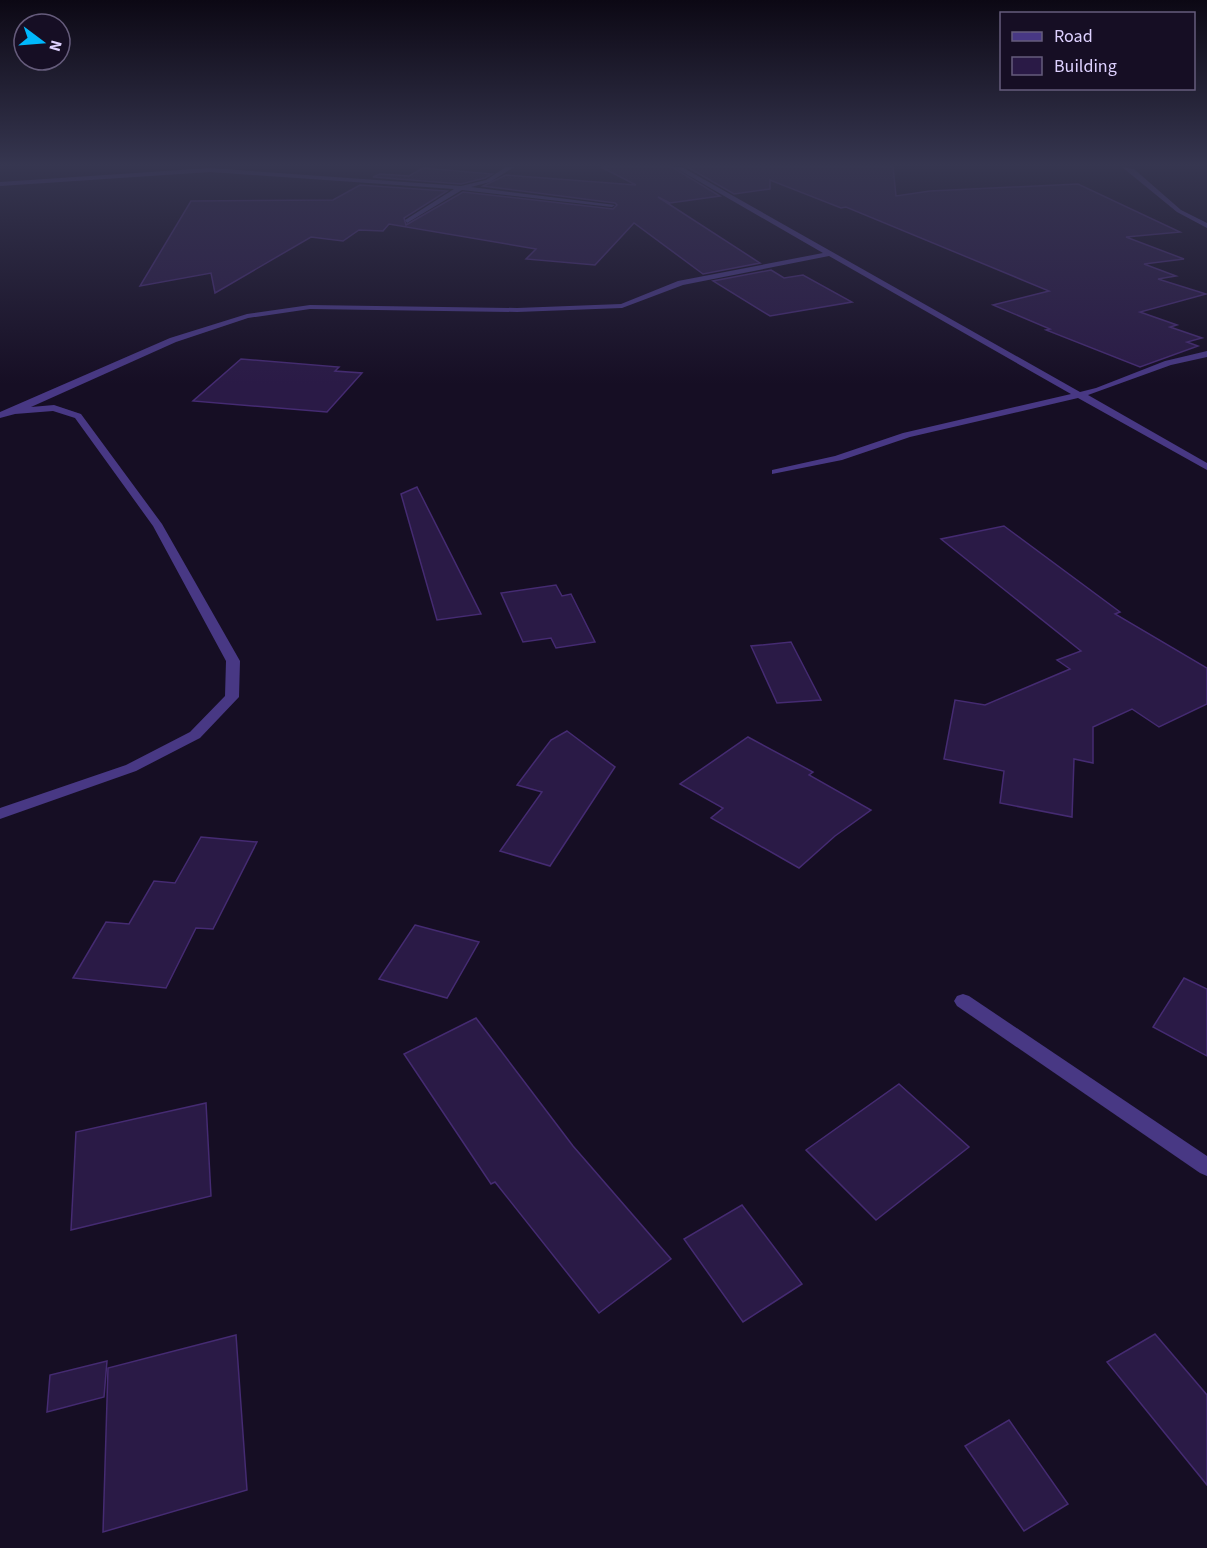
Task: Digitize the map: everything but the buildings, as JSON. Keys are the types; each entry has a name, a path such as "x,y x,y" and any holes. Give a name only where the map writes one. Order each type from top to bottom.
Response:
{"street":[{"path":"802,239 1207,467"},
{"path":"0,415 14,411 173,340 247,316 310,307 517,310 622,306 681,283 827,254"},
{"path":"776,472 838,458 907,435 1099,390 1167,363 1207,354"},
{"path":"0,814 131,768 195,735 232,697 233,661 158,526 78,416 54,408 14,411"},
{"path":"963,1001 1207,1167"}]}
